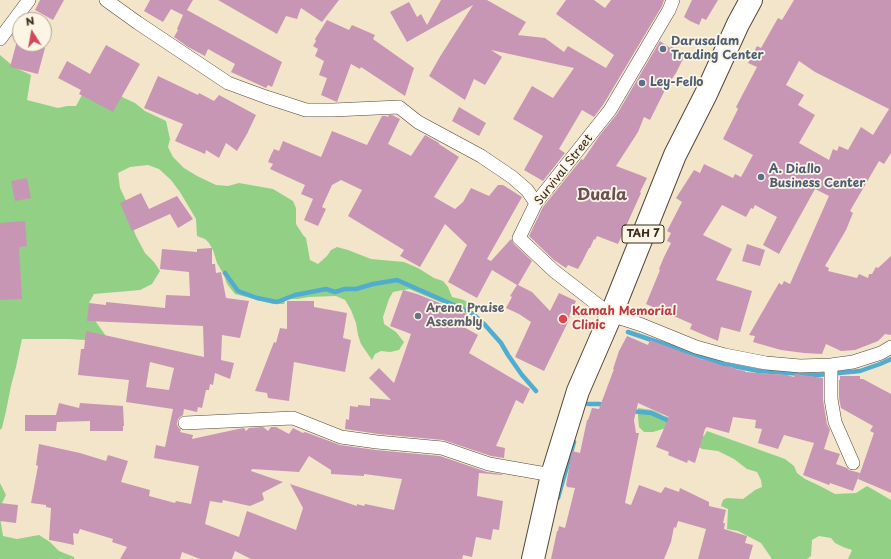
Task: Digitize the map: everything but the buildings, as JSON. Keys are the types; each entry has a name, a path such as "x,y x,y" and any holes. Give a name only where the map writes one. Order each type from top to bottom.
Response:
{"highway":[{"name":"TAH 7","path":"533,559 552,475 578,391 611,315 675,155 751,0"}],"street":[{"path":"0,39 29,0"},
{"path":"106,0 228,83 266,97 306,110 399,107 418,122 481,156 512,177 527,190 536,202"},
{"name":"Survival Street","path":"611,315 554,271 519,238 536,202 610,110 669,10 673,0"},
{"path":"611,315 642,325 696,347 725,355 766,363 800,366 831,365 853,362 881,353 891,347"},
{"path":"831,365 831,399 835,422 853,463"},
{"path":"186,423 293,418 341,437 442,448 489,464 552,475"}],"green space":[{"path":"0,55 14,67 31,75 27,100 58,108 76,106 89,82 98,81 124,98 135,103 145,111 166,121 170,139 168,147 173,157 184,168 197,176 216,185 228,186 239,183 273,189 293,201 296,208 296,224 306,238 310,260 318,264 331,250 337,247 371,259 404,262 418,268 434,278 443,281 448,287 452,297 464,300 472,309 469,314 409,289 393,292 383,317 384,324 396,332 404,342 399,350 390,352 381,351 375,354 372,360 361,344 356,323 345,300 336,296 309,297 288,299 284,304 273,304 235,294 227,284 209,243 205,239 197,236 196,219 171,180 159,169 148,165 130,167 118,173 120,188 128,205 130,220 136,236 145,253 160,271 152,284 140,290 94,294 89,303 91,315 106,336 101,341 22,339 2,428 0,430"},
{"path":"638,408 657,412 668,417 687,430 704,436 707,431 785,459 794,466 797,473 805,479 835,494 856,493 867,486 891,500 891,559 848,559 852,550 835,543 831,538 819,536 812,540 811,556 807,559 772,559 761,543 738,531 727,529 728,509 721,506 723,500 727,498 743,499 755,490 762,487 761,480 757,472 747,469 734,459 718,451 702,449 666,428 653,432 644,432 639,427"},
{"path":"0,483 6,495 0,507"},
{"path":"0,517 3,536 17,539 39,535 50,542 59,551 74,557 74,559 0,559"}],"waterway":[{"path":"225,273 238,291 257,298 277,302 295,295 326,289 335,292 397,280 472,313 501,343 522,375 536,391"},
{"path":"628,332 723,364 759,371 818,375 860,371 891,359"},
{"path":"588,404 606,405"},
{"path":"630,411 651,413 667,420"},
{"path":"558,498 574,442"}],"place":[{"name":"Darusalam Trading Center","path":"663,49"},
{"name":"Ley-Fello","path":"642,83"},
{"name":"A. Diallo Business Center","path":"761,177"},
{"name":"Arena Praise Assembly","path":"418,316"},
{"name":"Kamah Memorial Clinic","path":"563,319"}],"district":[{"name":"Duala","path":"602,196"}]}
